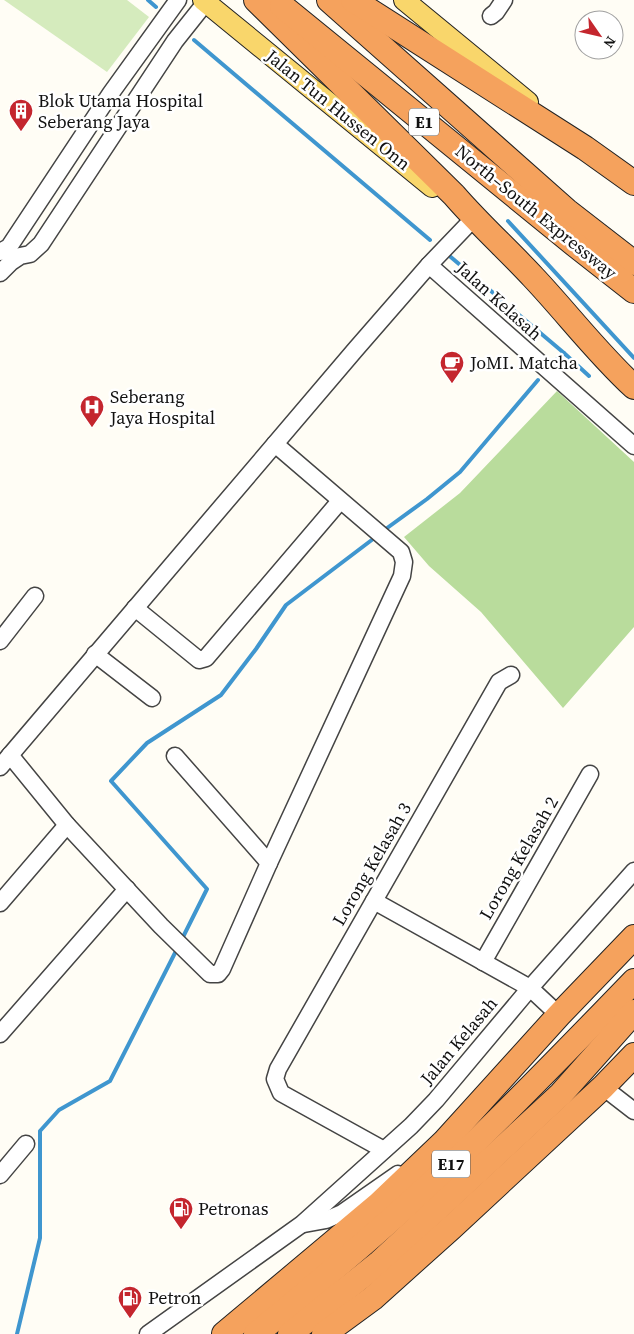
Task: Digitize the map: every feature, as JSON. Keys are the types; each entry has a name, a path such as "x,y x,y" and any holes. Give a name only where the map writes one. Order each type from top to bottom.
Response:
{"highway":[{"path":"256,0 454,195 474,218 533,277 612,366 634,387"},
{"name":"North–South Expressway","path":"275,0 634,291"},
{"name":"North–South Expressway","path":"329,0 567,211 634,264"},
{"path":"353,0 585,148 634,183"},
{"path":"224,1334 378,1204 444,1142 559,1015 634,937"},
{"name":"E17","path":"256,1334 354,1253 466,1151 634,981"},
{"name":"E17","path":"290,1334 380,1262 561,1094 634,1012"},
{"path":"324,1334 373,1298 467,1214 603,1087 634,1055"}],"main road":[{"path":"404,0 585,148"},
{"name":"Jalan Tun Hussen Onn","path":"204,1 450,202 474,218"}],"street":[{"path":"0,252 9,247 111,93 178,0"},
{"path":"491,16 504,0"},
{"path":"0,273 11,262 20,256 30,254 41,244 175,41 204,1"},
{"path":"111,93 131,107"},
{"path":"52,181 72,195"},
{"path":"275,444 340,502 401,552 404,562 402,576 222,969 218,974 210,974 161,926 5,761 95,654 135,608 275,444 429,265 474,218"},
{"name":"Jalan Kelasah","path":"429,265 634,446"},
{"path":"135,608 199,660 206,658 340,502"},
{"path":"0,641 35,596"},
{"path":"95,654 152,698"},
{"name":"Lorong Kelasah 3","path":"384,1150 281,1093 275,1079 278,1069 498,682 511,675"},
{"path":"175,756 269,864"},
{"name":"Lorong Kelasah 2","path":"483,962 590,774"},
{"path":"0,903 66,825"},
{"name":"Jalan Kelasah","path":"148,1334 302,1224 411,1126 436,1100 530,988 634,871"},
{"path":"0,1034 127,890"},
{"path":"374,901 530,988 559,1015"},
{"path":"603,1087 634,1111"},
{"path":"302,1224 326,1220 342,1213 444,1142"},
{"path":"0,1175 26,1144"}],"green space":[{"path":"4,0 127,0 149,17 107,72"},
{"path":"557,391 634,462 634,627 563,708 481,612 429,566 404,537 460,493"}],"waterway":[{"path":"148,0 156,7"},
{"path":"194,40 430,240"},
{"path":"508,221 634,358"},
{"path":"446,253 589,376"},
{"path":"555,361 564,353"},
{"path":"383,531 460,472 538,380"},
{"path":"182,939 207,889 111,781 147,743 221,695 286,605 377,536"},
{"path":"17,1334 40,1238 40,1131 59,1110 110,1081 178,947"}],"place":[{"name":"Blok Utama Hospital Seberang Jaya","path":"21,132"},
{"name":"JoMI. Matcha","path":"452,384"},
{"name":"Seberang Jaya Hospital","path":"92,428"},
{"name":"Petronas","path":"181,1230"},
{"name":"Petron","path":"130,1319"}]}
